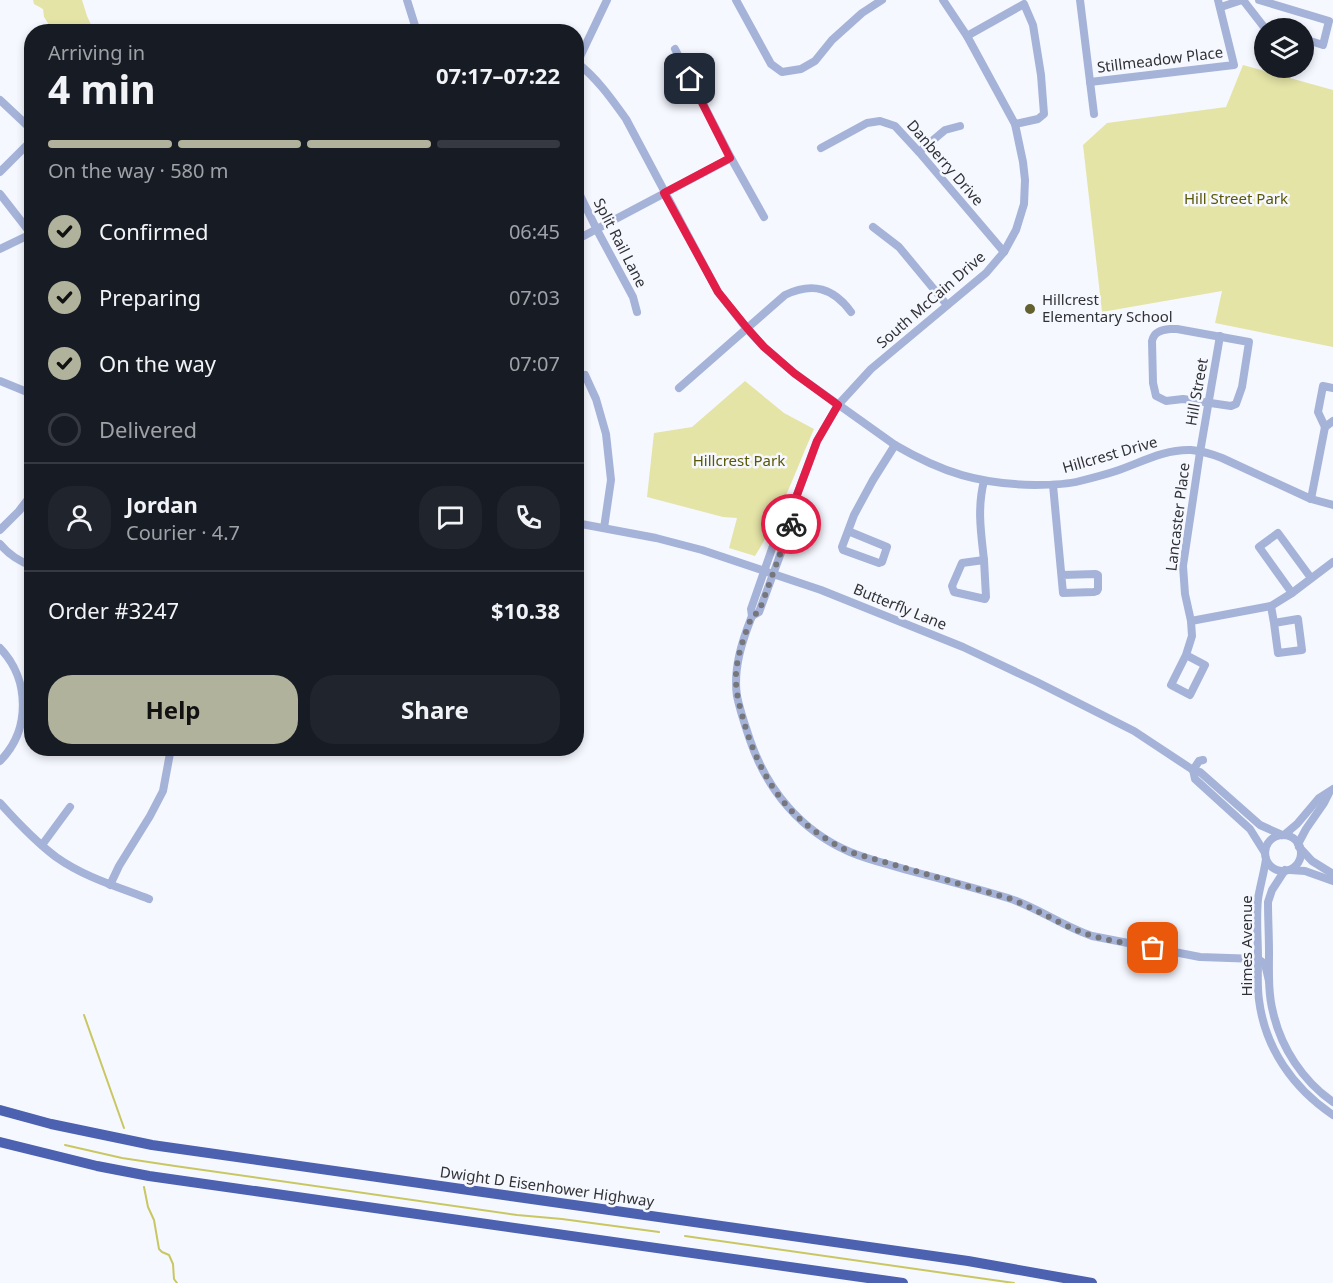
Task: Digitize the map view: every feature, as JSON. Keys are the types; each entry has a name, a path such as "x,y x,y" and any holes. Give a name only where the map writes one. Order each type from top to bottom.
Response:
{"highway":[{"name":"Dwight D Eisenhower Highway","path":"0,1110 51,1124 152,1145 968,1261 1092,1283"},
{"path":"0,1142 148,1176 903,1283"}],"street":[{"path":"407,0 414,24"},
{"path":"584,48 607,0"},
{"path":"736,0 771,64 782,72 801,69 815,61 832,40 854,19 882,0"},
{"name":"South McCain Drive","path":"791,511 792,523 774,573 759,612 752,616 751,609 782,520 791,511 817,441 838,405 871,369 986,273 1004,252 1016,230 1024,204 1023,162 1014,124 968,36 943,0"},
{"path":"1080,0 1094,114"},
{"path":"1220,4 1243,0 1257,18"},
{"path":"1259,0 1329,21 1323,45 1314,42"},
{"path":"968,36 1024,4 1033,26 1041,75 1044,114 1038,119 1014,124"},
{"name":"Stillmeadow Place","path":"1090,82 1234,65 1220,4"},
{"path":"675,49 730,158 764,217"},
{"name":"Hillcrest Drive","path":"584,69 609,95 626,119 718,292 747,328 764,347 794,373 895,445 939,468 966,477 1016,485 1053,485 1077,482 1169,452 1190,450 1222,458 1311,499 1333,505"},
{"path":"0,100 24,122"},
{"name":"Danberry Drive","path":"821,148 867,123 880,121 895,126 1004,252"},
{"path":"919,152 945,130 960,126"},
{"path":"0,172 24,148"},
{"path":"584,236 730,158"},
{"path":"0,194 24,225"},
{"name":"Split Rail Lane","path":"584,203 633,297 637,312"},
{"path":"873,227 899,247 947,305"},
{"path":"0,249 24,237"},
{"path":"679,388 785,295 796,290 807,288 832,294 840,299 851,312"},
{"path":"1177,329 1220,336 1249,342 1242,387 1236,404 1231,406 1183,399 1166,401 1156,396 1153,383 1152,341 1155,333 1177,329"},
{"name":"Hill Street","path":"1200,452 1220,336"},
{"path":"585,375 596,399 606,434 611,480 604,528"},
{"path":"0,381 24,391"},
{"path":"1311,499 1325,427 1318,412 1323,386 1333,388"},
{"path":"1325,427 1333,421"},
{"path":"848,531 887,547 882,562 879,563 843,550 842,547 848,531 854,515 895,445"},
{"name":"Lancaster Place","path":"1186,655 1205,665 1190,695 1171,685 1186,655 1192,636 1183,566 1200,452"},
{"path":"984,481 979,516 984,560 986,597 985,599 954,592 952,586 962,563 984,560"},
{"path":"1053,485 1063,593 1095,592 1098,589 1098,575 1096,574 1062,575"},
{"path":"0,530 24,504"},
{"name":"Butterfly Lane","path":"584,524 656,538 765,570 963,647 1134,731 1196,771 1260,825 1283,835"},
{"path":"1292,593 1259,547 1278,533 1311,578"},
{"path":"0,544 8,553 24,563"},
{"path":"1191,621 1271,606 1333,562"},
{"path":"1271,606 1278,653 1302,650 1298,619 1274,623"},
{"path":"752,616 739,655 736,674 737,694 744,721 757,761 767,779 796,816 821,836 862,856 1018,902 1092,936 1200,957 1258,959 1264,964 1269,981"},
{"path":"0,648 19,677 23,700 18,733 7,754 0,760"},
{"path":"110,885 163,791 170,756"},
{"name":"Butterfly Lane","path":"1196,771 1195,779 1250,829 1265,856"},
{"path":"1283,835 1297,824 1319,798 1331,791"},
{"path":"1287,870 1297,863 1300,852 1298,845 1331,791"},
{"path":"0,803 57,858 110,885 149,898"},
{"path":"42,844 70,807"},
{"path":"1333,874 1312,861 1292,838 1283,835 1276,836 1268,843 1265,856 1271,867 1280,871 1305,871 1333,881"},
{"name":"Himes Avenue","path":"1265,856 1264,877 1258,900 1258,987 1262,1016 1278,1059 1302,1090 1333,1115"},
{"name":"Himes Avenue","path":"1287,870 1272,890 1268,902 1269,981 1272,1012 1289,1053 1300,1070 1333,1102"}],"green space":[{"path":"33,0 82,0 91,24 48,24 44,17 43,9 34,4"},
{"name":"Hill Street Park","path":"1243,65 1254,68 1254,78 1290,78 1333,90 1333,347 1215,323 1222,291 1102,312 1083,145 1107,123 1226,107"},
{"name":"Hillcrest Park","path":"745,381 784,413 814,429 780,510 755,556 729,548 737,518 723,517 647,497 654,433 692,427"}],"waterway":[{"path":"84,1015 124,1128"},
{"path":"65,1145 122,1158 175,1166 517,1215 659,1232"},
{"path":"144,1187 148,1207 154,1220 159,1249 169,1255 177,1283"},
{"path":"685,1236 1014,1283"}],"way so far":[{"path":"791,524 759,612 752,616 748,625 736,674 741,711 757,761 781,799 812,830 850,852 1008,898 1092,936 1153,948"}],"place":[{"name":"Hillcrest Elementary School","path":"1030,309"}],"route":[{"path":"690,79 730,158 664,193 718,292 747,328 764,347 794,373 838,405 817,441 791,511 791,524"}]}
